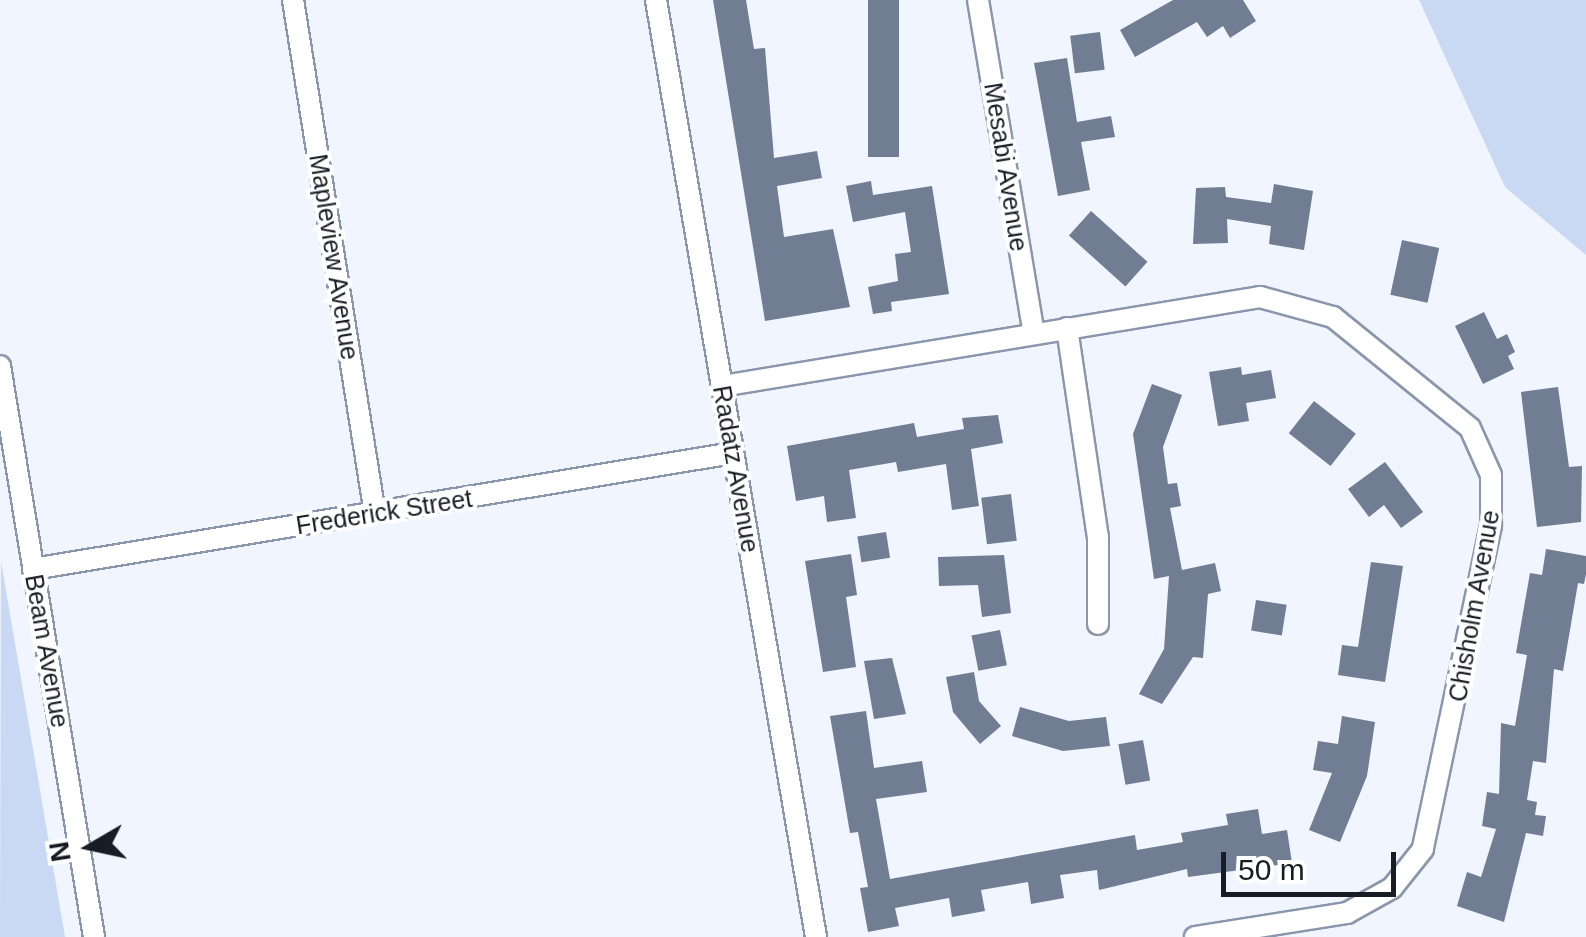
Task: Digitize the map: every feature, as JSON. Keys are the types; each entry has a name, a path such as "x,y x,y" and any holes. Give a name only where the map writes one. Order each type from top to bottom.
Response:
{"street":[{"name":"Mapleview Avenue","path":"293,0 375,514"},
{"name":"Radatz Avenue","path":"656,0 816,937"},
{"name":"Mesabi Avenue","path":"979,0 1034,334"},
{"name":"Chisholm Avenue","path":"722,386 1260,297 1310,306 1451,409 1483,450 1491,474 1491,526 1431,830 1410,870 1370,903 1347,913 1196,937"},
{"path":"1067,328 1098,537 1098,624"},
{"name":"Beam Avenue","path":"0,366 94,937"},
{"name":"Frederick Street","path":"34,569 734,453"}],"shaded area":[{"path":"1419,0 1586,0 1586,255 1505,187"},
{"path":"1,561 65,937 0,937"}],"building":[{"path":"713,0 746,0 754,49 765,48 774,158 817,151 822,178 777,186 784,237 833,229 850,307 765,321"},
{"path":"868,0 899,0 899,157 868,157"},
{"path":"1173,0 1243,0 1256,21 1230,38 1223,26 1207,37 1197,22 1135,57 1120,30"},
{"path":"1100,32 1105,70 1075,73 1070,36"},
{"path":"1067,58 1077,122 1111,116 1115,137 1081,142 1090,190 1058,196 1034,63"},
{"path":"871,181 873,195 932,186 949,294 891,302 892,311 873,314 868,287 898,281 895,254 911,252 905,212 853,222 846,186"},
{"path":"1274,184 1313,191 1304,250 1269,244 1271,226 1227,219 1228,243 1193,244 1196,188 1225,187 1226,197 1271,203"},
{"path":"1091,211 1147,262 1125,286 1069,236"},
{"path":"1402,240 1439,248 1428,303 1390,295"},
{"path":"1484,312 1497,339 1507,334 1515,352 1508,356 1514,369 1483,384 1455,326"},
{"path":"1241,367 1242,375 1271,370 1276,398 1246,403 1249,421 1218,426 1209,372"},
{"path":"1152,384 1182,395 1163,447 1168,484 1177,483 1181,506 1170,508 1182,570 1215,563 1221,591 1208,594 1203,658 1193,657 1162,704 1139,694 1164,649 1169,576 1154,579 1133,434"},
{"path":"1558,387 1569,467 1582,466 1581,522 1537,527 1521,392"},
{"path":"1314,401 1356,434 1331,466 1289,433"},
{"path":"998,415 1003,443 971,449 979,506 952,510 946,464 898,472 896,462 849,470 856,518 827,522 824,496 796,501 787,446 914,423 917,437 964,429 962,418"},
{"path":"1385,462 1423,512 1401,528 1384,505 1369,517 1348,489"},
{"path":"1011,494 1017,541 987,544 981,498"},
{"path":"886,532 890,558 861,562 857,537"},
{"path":"1546,549 1586,556 1586,574 1584,584 1578,583 1563,671 1554,669 1546,763 1533,761 1527,800 1537,802 1535,815 1546,816 1543,836 1526,833 1504,922 1457,906 1467,872 1481,877 1496,829 1482,826 1487,792 1499,794 1501,723 1515,726 1527,655 1516,653 1524,607 1530,573 1542,575"},
{"path":"851,554 857,595 846,597 856,667 823,672 805,561"},
{"path":"1004,555 1011,613 982,617 978,585 939,586 938,557"},
{"path":"1371,562 1403,566 1385,682 1338,675 1342,645 1358,647"},
{"path":"1256,600 1287,605 1282,635 1251,631"},
{"path":"1000,630 1007,665 978,671 972,636"},
{"path":"892,658 906,714 874,719 864,661"},
{"path":"974,672 979,701 1001,726 980,744 953,712 946,677"},
{"path":"1020,707 1069,721 1106,717 1110,746 1063,751 1012,736"},
{"path":"866,711 874,768 922,761 927,792 876,799 890,879 1135,835 1137,850 1183,842 1181,833 1228,825 1226,814 1258,809 1262,834 1287,830 1292,863 1188,877 1187,869 1099,890 1097,870 1060,875 1064,898 1031,904 1028,882 981,890 985,911 952,917 949,898 895,908 899,926 868,932 860,888 868,887 858,832 850,833 830,716"},
{"path":"1342,716 1375,722 1367,776 1340,842 1309,830 1332,773 1313,770 1318,741 1338,744"},
{"path":"1143,740 1150,780 1125,785 1118,744"}]}
